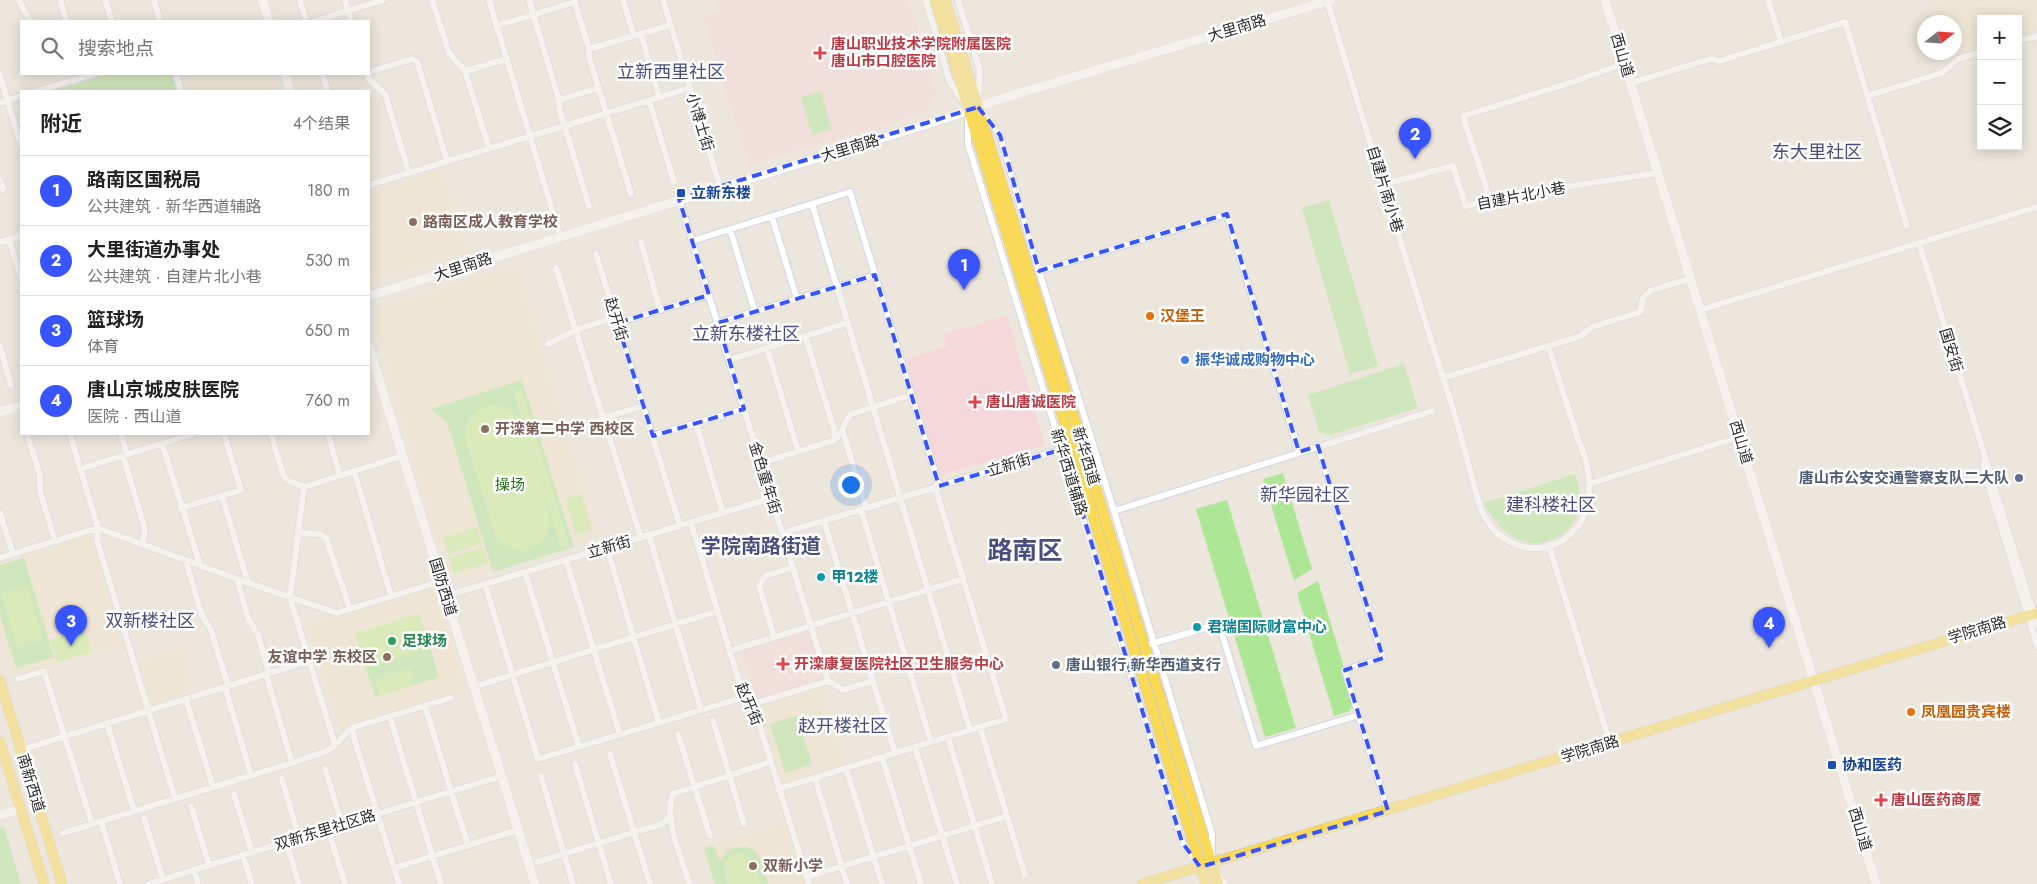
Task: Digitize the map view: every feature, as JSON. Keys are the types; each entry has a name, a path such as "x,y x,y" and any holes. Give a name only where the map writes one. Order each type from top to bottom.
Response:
{"main road":[{"name":"新华西道","path":"935,0 973,109 1149,645 1218,884"},
{"name":"新华西道","path":"945,0 973,109 1206,884"},
{"name":"学院南路","path":"1142,884 2033,614"},
{"name":"南新西道","path":"0,681 62,884"},
{"name":"南新西道","path":"0,742 44,884"}],"street":[{"path":"19,0 29,20"},
{"path":"105,0 112,20"},
{"path":"154,0 160,20"},
{"path":"262,0 268,20"},
{"path":"300,0 306,20"},
{"path":"344,0 351,20"},
{"path":"318,20 383,0"},
{"path":"432,0 449,53 466,71 489,148"},
{"path":"488,0 560,236"},
{"path":"529,0 589,206"},
{"path":"623,0 638,35 659,97"},
{"name":"小博士街","path":"663,0 720,187"},
{"name":"新华西道辅路","path":"926,0 949,80 973,109 1000,135 1039,272 1114,511 1149,645"},
{"name":"新华西道辅路","path":"958,0 980,71 968,144 1182,842 1200,867"},
{"name":"大里南路","path":"370,296 1328,0"},
{"name":"自建片南小巷","path":"1328,0 1443,378 1477,498 1487,521 1500,536 1510,542 1531,548 1549,546"},
{"name":"西山道","path":"1605,0 1876,884"},
{"path":"1768,0 1781,42"},
{"path":"496,26 575,1 589,50 589,57 631,194"},
{"path":"61,2 66,20"},
{"path":"1631,83 1710,60 1719,61 1845,22 1906,226"},
{"path":"589,50 671,25"},
{"path":"2022,41 2037,36"},
{"path":"1867,96 1942,73 1958,59 1977,53"},
{"path":"466,71 506,58"},
{"path":"370,72 412,59 417,61 447,161"},
{"path":"1490,200 1463,116 1573,82 1625,63"},
{"path":"0,75 20,142"},
{"path":"40,90 83,75"},
{"path":"176,75 181,90"},
{"path":"285,75 290,90"},
{"path":"322,75 328,90"},
{"path":"368,75 369,79 385,94 409,173"},
{"path":"559,100 598,88"},
{"path":"370,185 690,88"},
{"path":"0,103 20,96"},
{"path":"649,100 674,182"},
{"name":"自建片北小巷","path":"1384,184 1453,166 1466,206 1490,200 1658,173"},
{"path":"0,180 3,189"},
{"path":"692,241 850,192 1006,719 778,789"},
{"name":"金色童年街","path":"680,199 828,681"},
{"path":"812,204 970,730"},
{"path":"1700,310 2037,207"},
{"path":"1039,272 1227,214 1299,452"},
{"path":"772,216 797,299"},
{"path":"730,229 755,312"},
{"path":"0,242 20,236"},
{"path":"9,239 20,275"},
{"path":"641,242 660,310"},
{"name":"国安街","path":"1919,243 2037,625"},
{"name":"赵开街","path":"596,254 680,526"},
{"path":"556,268 641,538"},
{"path":"718,323 875,275"},
{"path":"1443,378 1581,336 1592,327 1640,312 1643,298 1650,291 1691,278"},
{"path":"548,344 576,330 609,319 627,320 709,295"},
{"path":"729,360 848,323"},
{"path":"805,336 834,429 835,440"},
{"path":"1548,345 1579,442 1586,456 1589,471 1586,514 1568,536 1549,546 1610,742"},
{"path":"0,346 11,385"},
{"path":"767,348 798,451"},
{"name":"国防西道","path":"370,350 535,884"},
{"path":"911,395 851,414 845,421 843,432 889,602 931,742"},
{"path":"0,412 20,406"},
{"path":"575,433 603,418 643,406"},
{"path":"653,436 744,409"},
{"path":"1114,511 1433,411"},
{"path":"696,424 723,513"},
{"path":"761,462 835,440 843,432"},
{"path":"27,435 40,475 40,491 55,541"},
{"path":"70,435 98,528 97,540 175,799"},
{"path":"121,435 145,529 142,545"},
{"path":"182,508 241,490 224,435"},
{"path":"272,435 287,480 304,487 402,456"},
{"path":"328,435 340,476"},
{"path":"80,469 181,436"},
{"path":"1589,484 1739,436"},
{"path":"162,443 200,565"},
{"path":"1318,446 1383,658 1345,670 1388,811"},
{"name":"立新街","path":"783,533 1062,449"},
{"path":"354,471 391,596"},
{"path":"304,487 290,598 335,745"},
{"path":"222,496 248,583"},
{"name":"立新街","path":"445,596 772,498"},
{"path":"0,513 13,554"},
{"path":"824,521 895,754"},
{"name":"赵开街","path":"691,523 740,685 753,704 808,881"},
{"path":"0,558 98,528 290,598 337,613 441,581"},
{"path":"298,533 320,534 326,538 330,545 350,609"},
{"path":"649,535 701,710"},
{"path":"607,548 659,722"},
{"path":"186,560 201,613 211,630 251,775"},
{"path":"566,560 620,734"},
{"path":"774,637 759,585 765,576 793,567"},
{"path":"525,572 579,747"},
{"path":"237,579 248,618 258,636 292,763"},
{"path":"729,651 963,579"},
{"path":"485,584 538,759 748,696"},
{"path":"474,687 718,611"},
{"name":"国安街","path":"2033,614 2037,646"},
{"path":"1149,645 1219,624 1256,746 1359,715"},
{"path":"21,750 309,661"},
{"path":"18,679 44,670 92,824"},
{"path":"753,704 828,681 843,690 873,681"},
{"path":"63,833 327,751 351,728 451,698"},
{"path":"186,699 213,787"},
{"path":"425,706 468,846"},
{"path":"390,717 441,884"},
{"path":"713,720 744,824"},
{"path":"107,723 134,811"},
{"path":"980,727 1025,874"},
{"path":"351,728 399,884"},
{"path":"678,734 710,836"},
{"path":"948,737 992,884"},
{"path":"915,747 957,884"},
{"path":"610,754 650,884"},
{"path":"882,758 921,884"},
{"path":"690,884 670,816 670,802 673,794 770,762"},
{"path":"575,764 611,884"},
{"path":"325,768 342,825"},
{"path":"846,768 882,884"},
{"name":"双新东里社区路","path":"151,884 502,776"},
{"path":"541,776 573,884"},
{"path":"815,778 847,884"},
{"path":"282,779 299,838"},
{"path":"234,794 252,852"},
{"path":"191,806 209,865"},
{"path":"0,815 21,809"},
{"path":"537,862 662,824 670,816"},
{"path":"808,881 842,866 1007,816"},
{"path":"144,818 163,880"},
{"path":"101,821 120,884"},
{"path":"328,829 345,884"},
{"path":"394,868 518,830"},
{"path":"286,842 299,884"},
{"path":"243,855 252,884"},
{"path":"1212,864 1225,884"},
{"path":"1200,867 1200,884"},
{"path":"194,870 198,884"}],"highlighted area":[{"path":"978,107 1000,135 1039,271 1227,214 1299,452 1318,446 1383,658 1345,670 1388,811 1200,867 1182,842 1063,449 939,486 875,275 718,323 744,409 653,436 616,319 627,320 709,295 679,199"}],"shaded area":[{"name":"唐山职业技术学院附属医院 唐山市口腔医院","path":"716,0 909,0 936,90 928,112 749,165 703,16 720,11"},
{"path":"1932,0 2037,0 2037,29 2022,34 2022,15 1977,15 1977,47 1962,52 1962,15 1937,15"},
{"path":"189,75 271,75 276,90 194,90"},
{"name":"路南区成人教育学校","path":"441,169 466,253 377,279 370,278 370,192"},
{"name":"开滦第二中学 西校区","path":"515,265 598,537 450,582 374,321 383,307"},
{"name":"唐山唐诚医院","path":"1007,315 1045,445 940,476 905,359 947,346 943,334"},
{"path":"90,535 123,644 13,677 0,635 0,562"},
{"name":"友谊中学 东校区","path":"433,584 466,691 341,730 308,623"},
{"name":"开滦康复医院社区卫生服务中心","path":"810,628 826,678 757,700 741,650"},
{"path":"179,648 193,693 143,708 129,664"},
{"path":"820,687 844,766 783,785 759,705"},
{"name":"双新小学","path":"786,823 805,884 713,884 702,848"}],"green space":[{"path":"105,75 172,75 177,90 54,90"},
{"path":"821,91 832,129 812,135 801,97"},
{"path":"1329,200 1378,366 1350,374 1302,208"},
{"path":"1404,364 1418,408 1330,435 1319,432 1308,395"},
{"name":"操场","path":"522,380 574,547 493,572 447,422 430,409"},
{"path":"521,388 569,545 561,547 513,391"},
{"path":"493,405 509,409 520,419 544,493 549,522 548,531 545,538 539,543 525,549 516,549 508,546 495,535 466,441 466,428 471,417 480,410"},
{"path":"1283,473 1312,569 1294,580 1263,479"},
{"path":"1575,474 1580,497 1578,514 1569,528 1562,534 1545,542 1525,542 1508,534 1498,524 1484,503"},
{"path":"581,494 592,529 576,534 565,499"},
{"path":"1227,500 1296,728 1265,737 1196,509"},
{"path":"477,527 482,543 448,554 443,538"},
{"path":"483,547 488,563 454,574 449,558"},
{"path":"24,558 54,657 16,668 0,616 0,565"},
{"path":"1318,581 1354,701 1350,711 1334,716 1297,593"},
{"path":"27,586 43,639 17,647 1,594"},
{"path":"419,614 439,677 375,697 355,633"},
{"name":"足球场","path":"419,614 429,648 366,668 355,633"},
{"path":"85,629 92,652 57,662 50,640"},
{"path":"410,668 415,685 380,695 375,679"},
{"path":"797,716 812,764 785,773 770,724"},
{"path":"4,827 21,884 0,884 0,829"},
{"path":"714,845 720,861 733,848 751,848 756,852 761,861 768,884 715,884 704,848"},
{"path":"739,853 752,860 761,884 727,884 724,874 726,861"}],"place":[{"name":"唐山职业技术学院附属医院 唐山市口腔医院","path":"820,53"},
{"name":"大里街道办事处","path":"1415,159"},
{"name":"立新东楼","path":"681,193"},
{"name":"路南区成人教育学校","path":"413,222"},
{"name":"路南区国税局","path":"964,290"},
{"name":"汉堡王","path":"1150,316"},
{"name":"振华诚成购物中心","path":"1185,360"},
{"name":"唐山唐诚医院","path":"975,402"},
{"name":"开滦第二中学 西校区","path":"485,429"},
{"name":"唐山市公安交通警察支队二大队","path":"2019,478"},
{"name":"甲12楼","path":"821,577"},
{"name":"君瑞国际财富中心","path":"1197,627"},
{"name":"足球场","path":"392,641"},
{"name":"篮球场","path":"71,646"},
{"name":"唐山京城皮肤医院","path":"1769,648"},
{"name":"友谊中学 东校区","path":"387,657"},
{"name":"开滦康复医院社区卫生服务中心","path":"783,664"},
{"name":"唐山银行 新华西道支行","path":"1056,665"},
{"name":"凤凰园贵宾楼","path":"1911,712"},
{"name":"协和医药","path":"1832,765"},
{"name":"唐山医药商厦","path":"1881,800"},
{"name":"双新小学","path":"753,866"}],"district":[{"name":"立新西里社区","path":"671,72"},
{"name":"东大里社区","path":"1817,152"},
{"name":"立新东楼社区","path":"746,334"},
{"name":"新华园社区","path":"1305,495"},
{"name":"建科楼社区","path":"1551,505"},
{"name":"学院南路街道","path":"761,546"},
{"name":"路南区","path":"1025,550"},
{"name":"双新楼社区","path":"150,621"},
{"name":"赵开楼社区","path":"843,726"}]}
